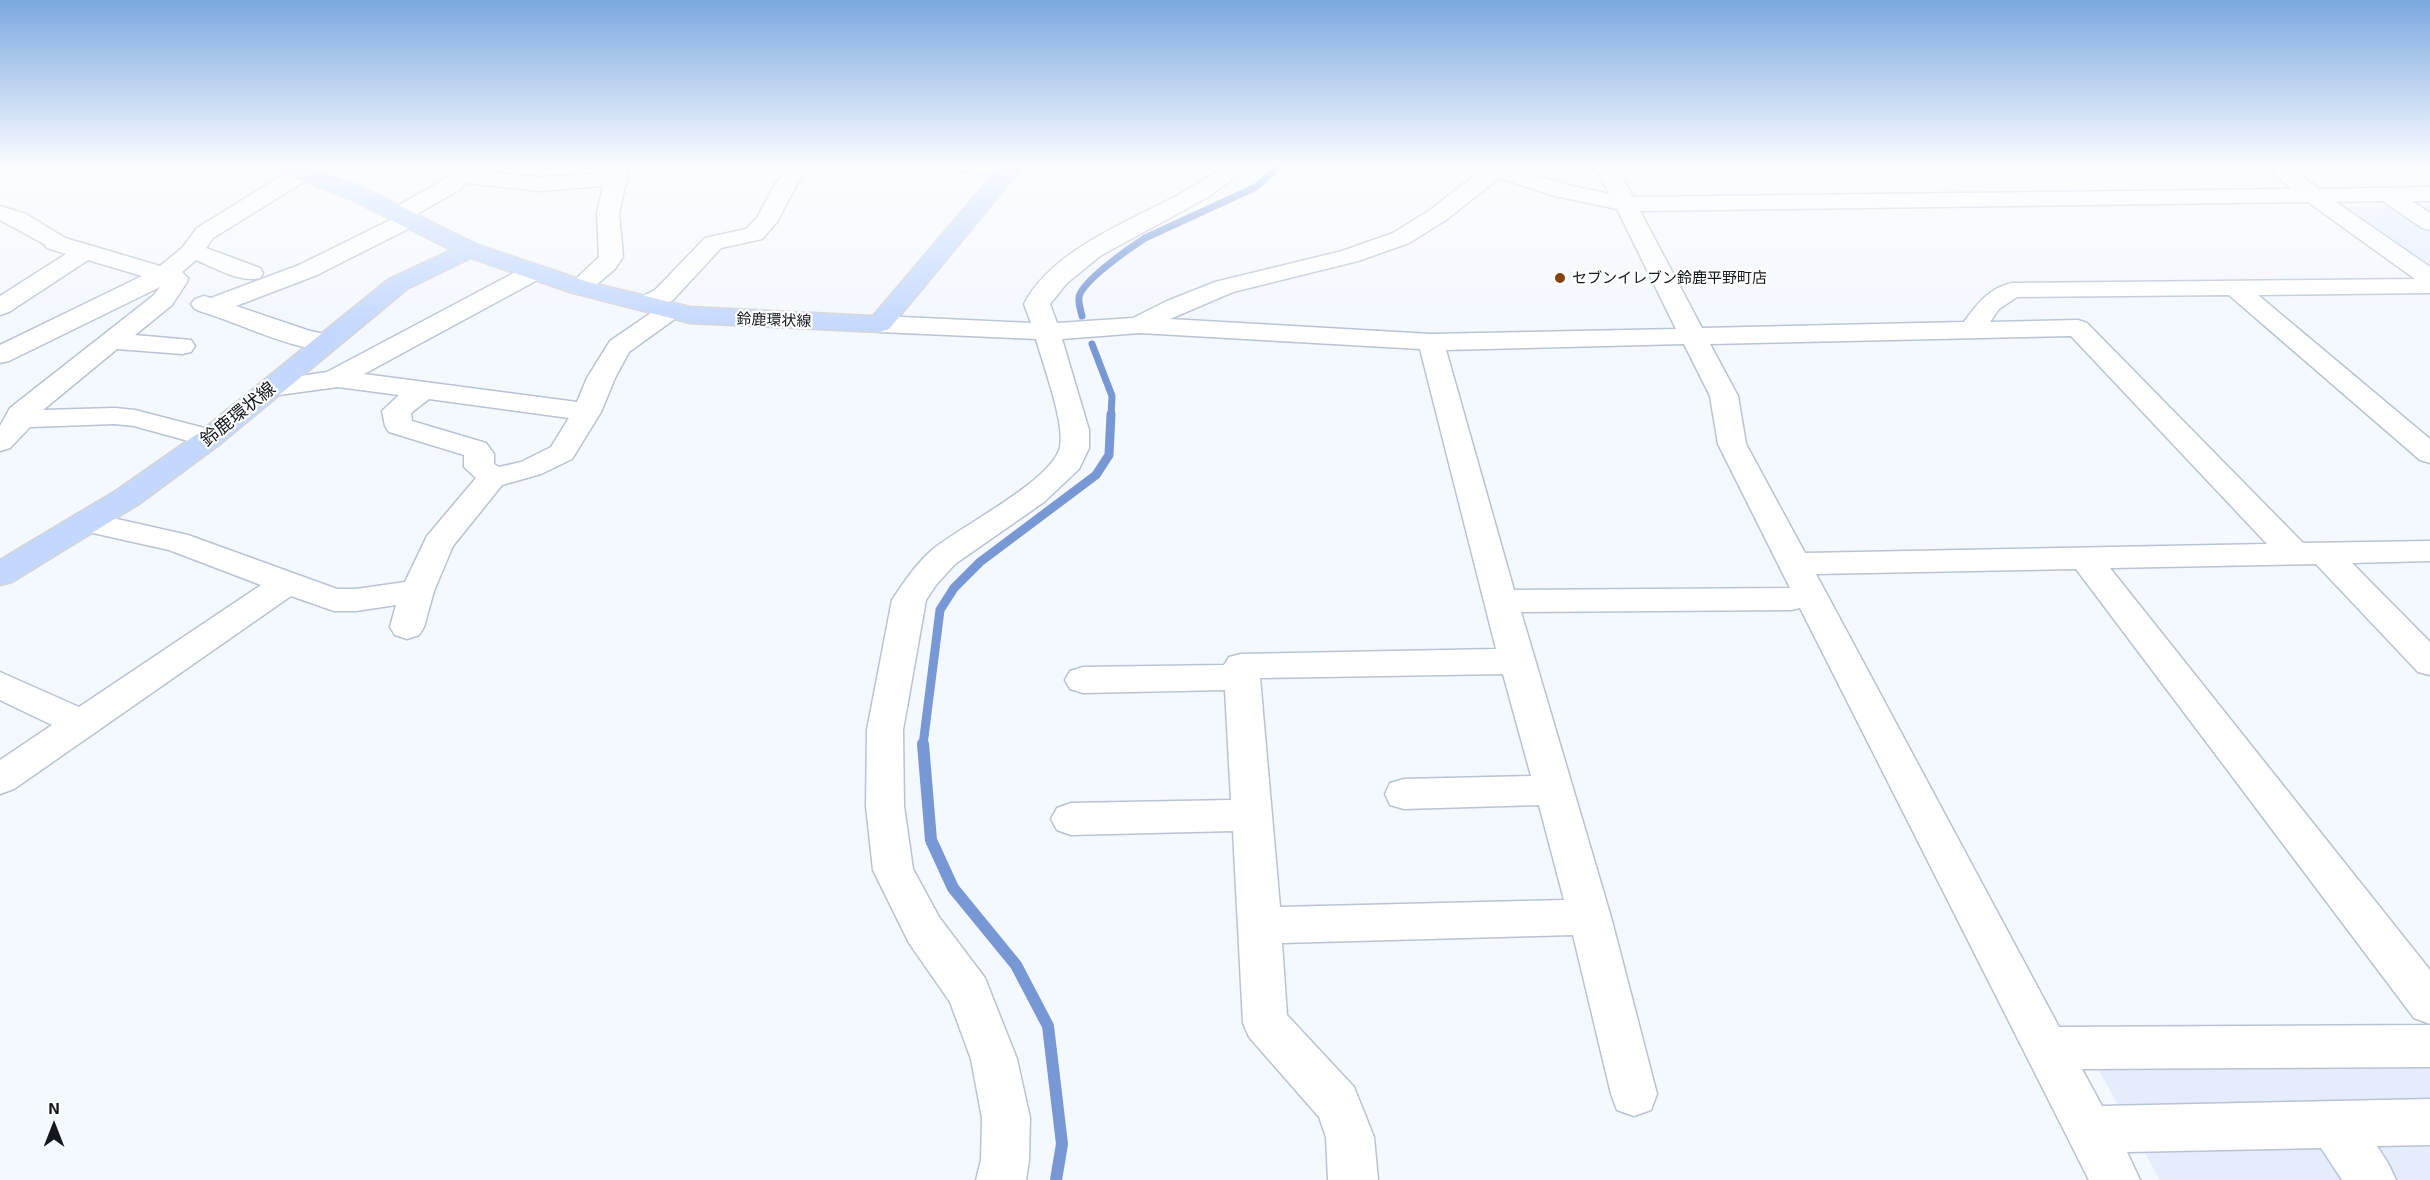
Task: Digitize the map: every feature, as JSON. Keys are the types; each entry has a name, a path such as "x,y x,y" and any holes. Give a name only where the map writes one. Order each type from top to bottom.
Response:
{"main road":[{"name":"鈴鹿環状線","path":"411,220 470,249 534,272 579,287 659,307 715,317 880,324"},
{"path":"880,324 967,220"},
{"name":"鈴鹿環状線","path":"0,574 128,497 210,438 398,284 470,249"}],"street":[{"path":"0,442 18,424 20,414 163,300 170,278 193,250 195,244 223,220"},
{"path":"111,340 308,270 399,220"},
{"path":"579,287 607,264 611,256 608,220"},
{"path":"407,627 417,591 438,543 493,477 531,468 562,453 587,412 601,378 619,347 659,307 664,295 713,243 754,234 767,220"},
{"path":"1001,1180 1005,1160 1006,1118 994,1059 969,992 924,930 893,870 885,806 885,730 909,600 924,577 944,557 1033,495 1064,469 1074,448 1075,430 1037,303 1050,285 1080,257 1144,220"},
{"path":"1140,325 1176,306 1224,287 1350,256 1401,238 1430,220"},
{"path":"1631,220 1724,396 1732,444 2115,1180"},
{"path":"2347,220 2430,278"},
{"path":"6,221 54,240 55,243 170,278 188,286 207,305 304,338 325,342"},
{"path":"193,250 251,273"},
{"path":"0,307 85,252"},
{"path":"337,379 534,272"},
{"path":"0,354 170,278"},
{"path":"1972,330 1990,304 2012,290 2430,286"},
{"path":"2235,288 2430,454"},
{"path":"880,324 1047,332 1140,325 1431,342 2078,328 2106,359 2309,554 2430,663"},
{"path":"111,340 182,346"},
{"path":"1431,342 1517,661 1590,917 1634,1094"},
{"path":"271,388 337,379 587,412"},
{"path":"337,379 343,393 396,411"},
{"path":"396,411 424,390"},
{"path":"396,411 399,426 476,449 479,454 479,467 493,477"},
{"path":"17,420 115,416 135,418 210,438"},
{"path":"0,457 27,440 74,419"},
{"path":"86,522 177,542 334,600 357,600 417,591"},
{"path":"1794,564 2430,552"},
{"path":"2085,558 2430,1004"},
{"path":"0,779 288,583"},
{"path":"1501,601 1791,599"},
{"path":"1353,1180 1350,1137 1337,1103 1265,1023 1241,666 1517,661"},
{"path":"1083,680 1241,677"},
{"path":"0,685 81,723"},
{"path":"1404,794 1553,790"},
{"path":"1071,819 1251,815"},
{"path":"1260,926 1590,917"},
{"path":"2046,1048 2430,1046"},
{"path":"2088,1130 2430,1122"},
{"path":"2333,1124 2371,1180"}],"shaded area":[{"path":"2359,220 2430,220 2430,270"},
{"path":"2430,1060 2430,1180 2160,1180 2097,1067"}],"waterway":[{"path":"1082,316 1079,297 1089,282 1119,256 1145,238 1184,220"},
{"path":"1092,344 1112,396 1111,415"},
{"path":"923,745 940,610 954,588 980,562 1096,475 1109,455 1111,414"},
{"path":"923,745 931,840 953,888 1016,965 1048,1026 1062,1144 1056,1180"}],"place":[{"name":"セブンイレブン鈴鹿平野町店","path":"1560,278"}]}
